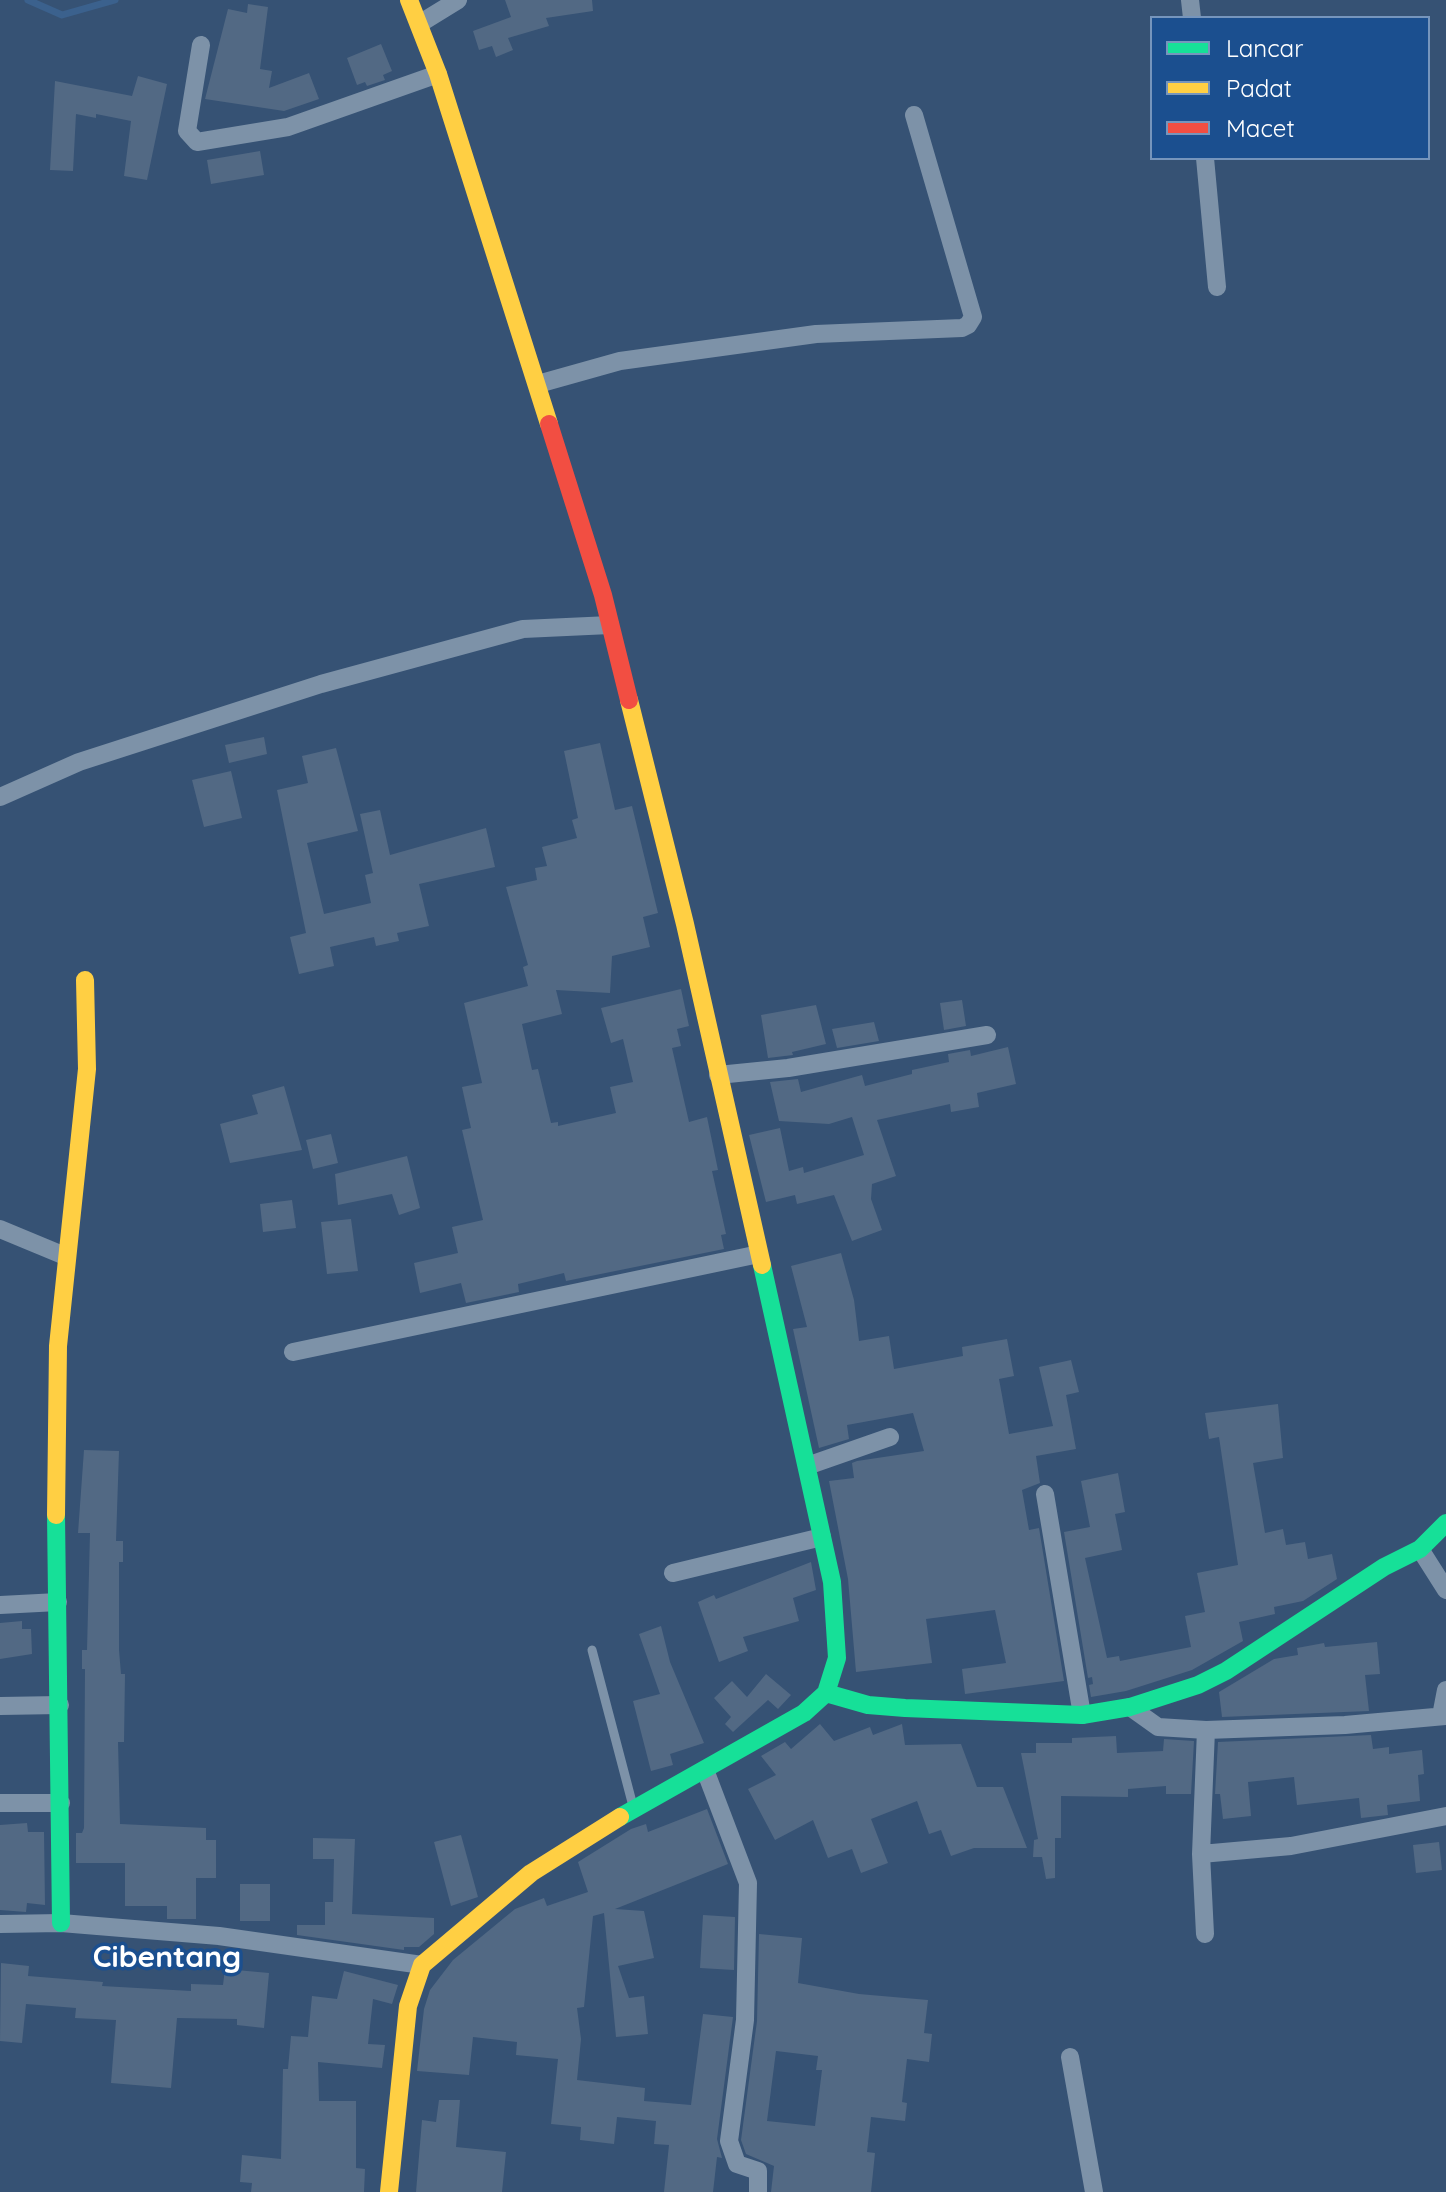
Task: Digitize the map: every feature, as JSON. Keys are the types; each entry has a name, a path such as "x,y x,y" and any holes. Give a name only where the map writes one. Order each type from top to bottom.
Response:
{"street":[{"path":"389,2192 408,2006 422,1965 531,1873 634,1809 804,1713 826,1693 837,1658 832,1582 807,1466 718,1075 610,625 538,384 438,74 409,0"},
{"path":"419,24 458,0"},
{"path":"201,45 187,131 197,142 288,127 438,74"},
{"path":"538,384 620,361 816,334 962,328 968,325 973,317 914,115"},
{"path":"1205,160 1217,287"},
{"path":"0,797 79,762 335,680 523,629 610,625"},
{"path":"61,1923 57,1378 65,1256 87,1069 85,980"},
{"path":"718,1075 788,1068 987,1035"},
{"path":"0,1229 65,1256"},
{"path":"293,1352 759,1254"},
{"path":"807,1466 890,1437"},
{"path":"1045,1494 1082,1715"},
{"path":"826,1693 880,1707 1082,1715 1130,1707 1198,1685 1226,1671 1384,1567 1420,1549 1446,1523"},
{"path":"673,1573 822,1537"},
{"path":"1420,1549 1446,1590"},
{"path":"0,1605 58,1602"},
{"path":"1130,1707 1158,1727 1206,1730 1345,1725 1444,1716 1446,1690"},
{"path":"0,1706 60,1705"},
{"path":"1205,1934 1201,1854 1206,1730"},
{"path":"705,1770 748,1883 745,2020 729,2141 737,2164 758,2171 758,2192"},
{"path":"0,1803 61,1803"},
{"path":"1201,1854 1291,1846 1446,1816"},
{"path":"0,1924 61,1923 219,1936 422,1965"},
{"path":"1070,2057 1094,2192"}],"lane":[{"path":"592,1650 634,1809"}],"building":[{"path":"505,0 592,0 593,11 546,18 549,26 508,38 513,50 496,57 492,46 479,50 473,31 511,17"},
{"path":"248,4 268,7 260,69 272,71 269,88 309,73 319,99 284,111 205,99 228,9 247,13"},
{"path":"381,44 392,71 383,75 385,80 367,86 365,82 357,85 347,58"},
{"path":"138,76 167,84 147,180 124,176 131,121 96,114 96,118 76,114 73,171 50,170 55,81 132,96"},
{"path":"260,151 264,175 211,184 207,160"},
{"path":"264,737 267,754 229,763 225,745"},
{"path":"600,743 615,810 632,806 658,913 643,917 650,947 612,956 610,993 556,990 562,1014 522,1024 532,1070 538,1069 551,1123 558,1122 558,1126 616,1113 610,1087 633,1082 623,1039 611,1043 601,1008 681,989 689,1026 677,1029 681,1046 672,1048 689,1122 707,1117 718,1170 712,1171 726,1234 721,1235 724,1249 566,1281 564,1273 518,1284 519,1292 466,1303 461,1283 420,1293 414,1263 458,1253 452,1227 483,1220 462,1130 471,1128 462,1087 482,1083 464,1003 528,986 523,967 528,965 506,887 537,880 535,868 547,866 542,847 577,838 572,820 578,818 564,751"},
{"path":"336,748 358,831 307,843 324,914 371,903 365,875 373,873 360,814 380,810 390,855 486,828 495,867 419,884 429,926 397,933 399,941 376,946 374,937 330,947 334,966 299,974 290,937 306,933 277,790 308,783 302,756"},
{"path":"231,771 242,818 204,827 192,780"},
{"path":"962,1000 966,1026 944,1030 940,1003"},
{"path":"816,1005 826,1044 792,1052 793,1055 768,1058 761,1015"},
{"path":"874,1022 879,1041 837,1048 832,1029"},
{"path":"1008,1047 1016,1084 977,1093 979,1107 951,1112 950,1104 877,1120 896,1176 872,1184 871,1199 882,1230 852,1241 834,1195 797,1204 795,1195 766,1202 749,1135 780,1128 789,1171 803,1167 804,1173 864,1155 852,1117 829,1124 779,1121 770,1082 798,1079 801,1092 862,1075 865,1086 912,1074 912,1070 949,1062 948,1054 970,1050 971,1056"},
{"path":"284,1086 302,1150 230,1163 220,1124 258,1114 252,1095"},
{"path":"331,1134 338,1163 313,1169 306,1140"},
{"path":"407,1156 420,1208 399,1215 392,1194 338,1205 335,1174"},
{"path":"292,1200 296,1228 263,1232 260,1204"},
{"path":"351,1219 358,1271 327,1274 321,1222"},
{"path":"841,1253 854,1300 859,1341 889,1336 894,1369 963,1356 962,1347 1007,1339 1014,1376 999,1379 1009,1434 1053,1426 1039,1367 1071,1360 1079,1392 1066,1395 1076,1449 1036,1456 1040,1483 1022,1490 1029,1530 1039,1528 1064,1681 965,1694 962,1669 1006,1663 995,1610 926,1619 932,1663 856,1672 848,1579 829,1481 854,1478 852,1463 857,1461 924,1451 913,1413 847,1425 849,1439 819,1448 793,1329 807,1327 791,1266"},
{"path":"1278,1404 1283,1458 1253,1463 1265,1533 1283,1529 1286,1545 1305,1542 1308,1559 1332,1554 1337,1579 1303,1601 1274,1607 1275,1614 1239,1622 1243,1641 1192,1670 1126,1691 1091,1697 1089,1685 1093,1684 1092,1677 1088,1678 1064,1532 1090,1527 1081,1481 1118,1473 1125,1512 1115,1514 1122,1550 1085,1558 1107,1658 1119,1656 1120,1661 1191,1647 1185,1616 1205,1612 1197,1573 1238,1565 1219,1437 1209,1439 1205,1413"},
{"path":"84,1450 119,1451 116,1541 123,1541 123,1562 119,1562 119,1650 121,1674 125,1674 124,1742 118,1742 120,1824 206,1828 206,1840 216,1840 216,1878 196,1878 196,1919 167,1919 167,1906 125,1906 125,1863 76,1863 76,1833 82,1833 84,1828 85,1669 82,1669 82,1650 87,1650 90,1533 78,1533"},
{"path":"811,1562 816,1590 793,1598 799,1621 743,1637 748,1651 719,1662 698,1602 714,1595 716,1599"},
{"path":"22,1621 22,1629 31,1629 32,1654 0,1659 0,1623"},
{"path":"661,1626 670,1662 704,1743 670,1754 673,1765 651,1771 633,1701 660,1694 639,1634"},
{"path":"1377,1642 1380,1674 1365,1675 1369,1711 1222,1717 1219,1692 1274,1659 1298,1655 1297,1648 1324,1643 1325,1647"},
{"path":"766,1674 791,1695 778,1709 768,1700 733,1732 725,1724 731,1717 714,1698 732,1681 747,1697"},
{"path":"820,1724 834,1741 870,1727 873,1735 902,1724 905,1745 961,1744 977,1787 1003,1787 1027,1848 974,1848 951,1856 941,1830 929,1834 917,1801 871,1819 888,1863 861,1873 852,1849 828,1858 813,1820 775,1840 748,1789 776,1775 761,1756 785,1742 791,1749"},
{"path":"1371,1735 1373,1749 1389,1747 1389,1754 1422,1750 1424,1774 1418,1775 1420,1801 1387,1805 1388,1815 1361,1818 1359,1798 1297,1805 1294,1777 1248,1782 1251,1816 1223,1819 1220,1794 1215,1794 1218,1742"},
{"path":"1116,1736 1117,1753 1163,1751 1164,1739 1194,1741 1191,1794 1166,1794 1166,1786 1128,1789 1128,1797 1061,1796 1061,1838 1055,1838 1055,1878 1046,1879 1042,1857 1033,1857 1034,1840 1038,1839 1021,1753 1036,1753 1036,1743 1072,1743 1072,1738"},
{"path":"707,1809 728,1864 615,1909 644,1911 654,1958 618,1966 629,1998 644,1996 648,2034 616,2037 604,1913 593,1916 584,2007 577,2008 581,2039 577,2080 645,2088 644,2101 691,2105 703,2014 733,2017 717,2139 722,2158 717,2157 713,2192 664,2192 669,2145 654,2144 656,2121 617,2117 614,2144 580,2140 581,2127 551,2124 558,2059 516,2055 517,2042 473,2037 469,2075 417,2071 424,2009 430,1990 453,1960 515,1909 544,1898 547,1906 588,1892 578,1862 631,1829 646,1824 648,1832"},
{"path":"27,1823 28,1832 44,1832 45,1905 27,1903 26,1912 0,1910 0,1825"},
{"path":"461,1835 478,1897 451,1906 434,1842"},
{"path":"313,1838 355,1839 352,1914 434,1918 434,1934 419,1947 404,1947 404,1950 297,1935 297,1925 325,1925 325,1902 333,1902 334,1859 313,1859"},
{"path":"1439,1842 1442,1870 1416,1873 1413,1845"},
{"path":"240,1884 270,1884 270,1921 240,1921"},
{"path":"703,1915 735,1917 734,1970 700,1968"},
{"path":"759,1934 802,1938 798,1983 859,1994 928,2000 924,2033 932,2034 929,2062 907,2059 902,2102 907,2103 905,2121 871,2117 867,2152 875,2153 871,2192 771,2192 774,2166 746,2154 741,2140 757,2021","holes":["776,2051 818,2056 816,2070 822,2070 815,2126 767,2121"]},
{"path":"1,1963 29,1966 28,1976 103,1982 102,1986 191,1991 191,1984 223,1985 225,1969 269,1973 264,2028 237,2025 237,2019 177,2018 171,2088 111,2083 116,2020 75,2018 76,2008 26,2004 22,2043 0,2041"},
{"path":"344,1971 398,1985 392,2004 373,1999 368,2044 385,2045 382,2068 318,2062 319,2101 356,2101 356,2168 365,2169 364,2192 251,2192 252,2183 240,2182 242,2155 281,2159 283,2069 288,2069 291,2036 308,2037 312,1996 337,1999"},
{"path":"439,2100 460,2100 456,2147 506,2152 502,2192 416,2192 422,2120 436,2122"}],"waterway":[{"path":"28,0 62,15 115,0"}],"traffic: fast":[{"path":"620,1817 804,1713 826,1693 837,1658 832,1582 762,1265"},
{"path":"56,1515 61,1923"},
{"path":"826,1693 868,1705 905,1708 1082,1715 1130,1707 1198,1685 1226,1671 1384,1567 1420,1549 1446,1523"}],"traffic: slow":[{"path":"409,0 438,74 549,424"},
{"path":"629,700 685,924 762,1265"},
{"path":"56,1515 58,1346 87,1069 85,980"},
{"path":"389,2192 408,2006 422,1965 531,1873 620,1817"}],"traffic: jam":[{"path":"549,424 603,595 629,700"}],"district":[{"name":"Cibentang","path":"167,1958"}]}
